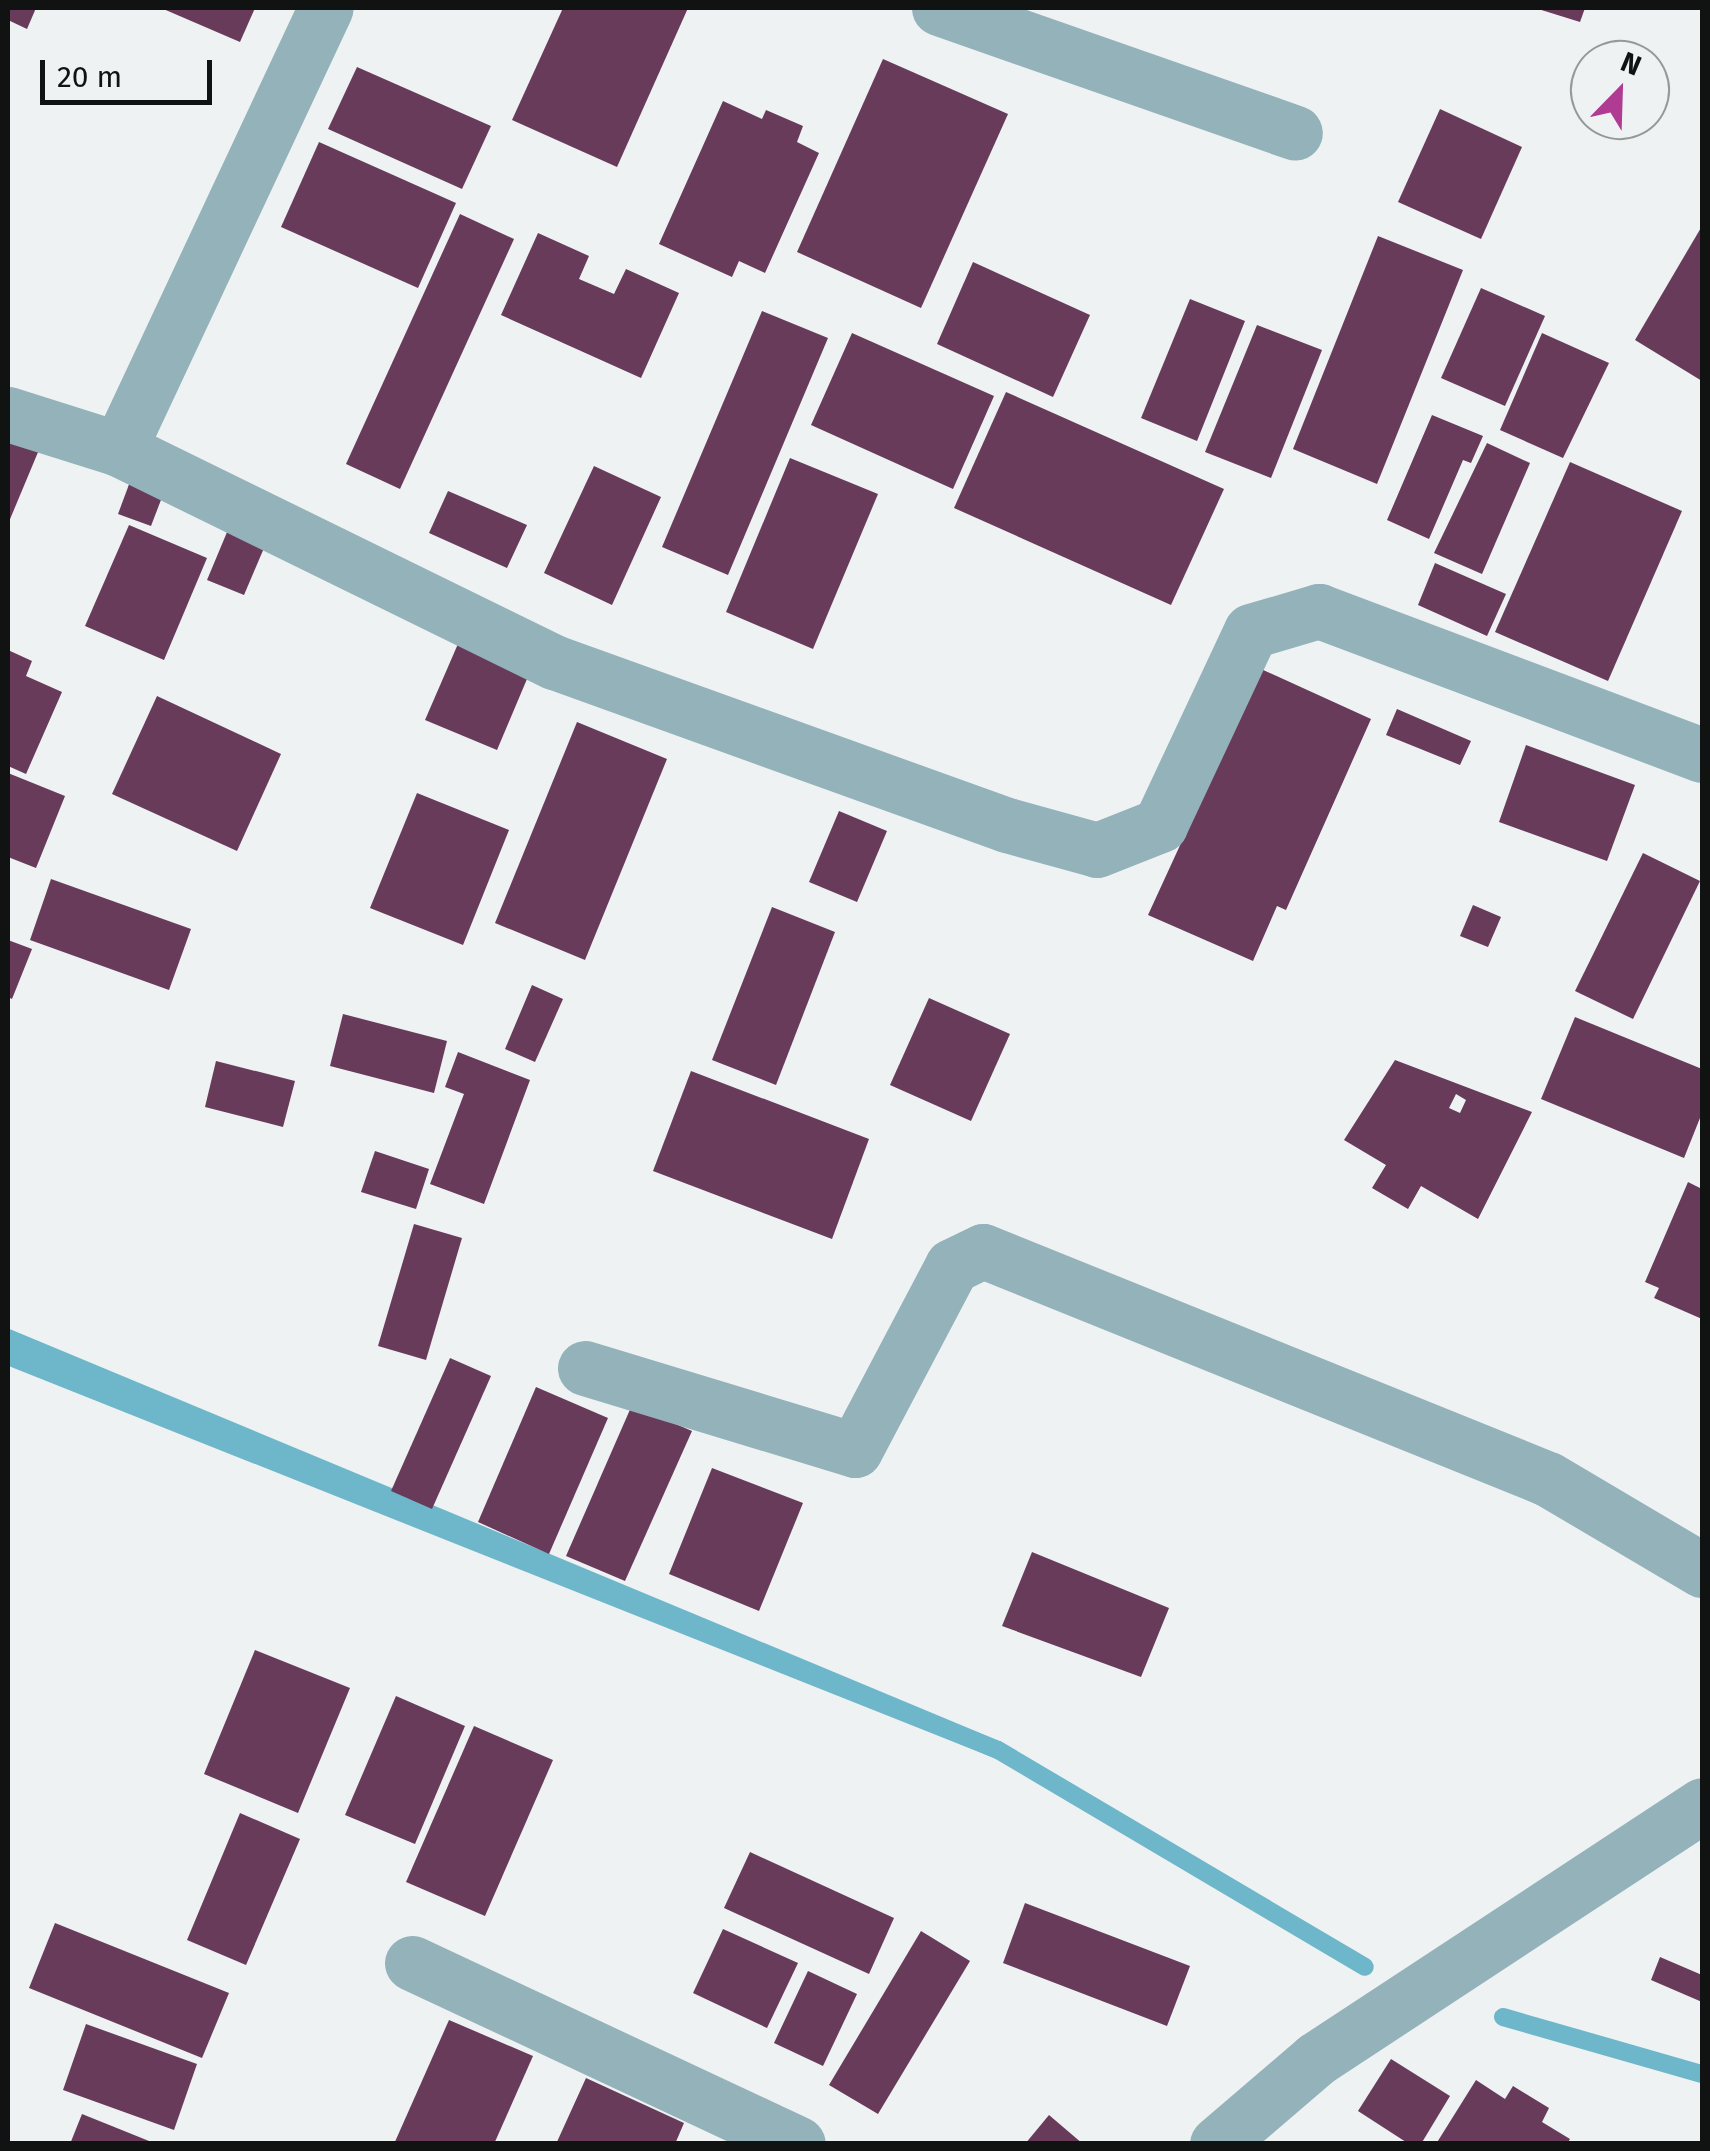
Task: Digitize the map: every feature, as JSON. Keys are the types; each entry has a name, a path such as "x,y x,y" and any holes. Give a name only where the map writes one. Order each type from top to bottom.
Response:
{"street":[{"path":"119,449 326,8"},
{"path":"940,8 1295,133"},
{"path":"8,414 119,449 554,662 1007,825 1098,850 1160,825 1251,630 1319,611 1702,754"},
{"path":"585,1368 855,1450 952,1266 983,1252 1548,1479 1702,1570"},
{"path":"1217,2144 1316,2059 1702,1806"},
{"path":"412,1963 798,2144"}],"water":[{"path":"8,1338 998,1750 8,1356"}],"building":[{"path":"8,8 36,8 27,29 8,20"},
{"path":"161,8 255,8 240,42"},
{"path":"563,8 688,8 617,167 512,120"},
{"path":"1535,8 1585,8 1580,22"},
{"path":"883,59 1008,114 921,308 797,252"},
{"path":"357,67 491,126 462,189 328,129"},
{"path":"723,101 762,119 766,110 803,126 797,142 819,153 765,273 739,261 732,277 659,244"},
{"path":"1440,109 1522,147 1481,239 1398,202"},
{"path":"319,142 456,203 418,288 281,227"},
{"path":"460,214 514,239 400,489 346,464"},
{"path":"1702,226 1702,381 1635,340"},
{"path":"538,233 589,256 579,279 614,294 626,269 679,293 641,378 501,315"},
{"path":"1378,236 1463,270 1377,484 1293,449"},
{"path":"973,262 1090,315 1053,397 937,344"},
{"path":"1481,288 1545,316 1505,406 1441,378"},
{"path":"1190,299 1245,321 1197,441 1141,418"},
{"path":"762,311 828,338 728,575 662,547"},
{"path":"1257,325 1322,350 1271,478 1205,452"},
{"path":"852,333 994,396 953,489 811,425"},
{"path":"1542,333 1609,363 1563,458 1500,430"},
{"path":"1006,392 1224,489 1171,605 954,508"},
{"path":"1432,415 1483,436 1471,463 1463,460 1429,539 1387,520"},
{"path":"8,431 41,445 8,524"},
{"path":"1487,443 1530,463 1482,574 1434,553"},
{"path":"790,458 878,494 813,649 726,612"},
{"path":"1570,462 1682,511 1608,681 1495,632"},
{"path":"594,466 661,497 612,605 544,573"},
{"path":"131,479 164,492 151,526 118,514"},
{"path":"448,491 527,525 507,568 429,533"},
{"path":"129,525 207,558 164,660 85,626"},
{"path":"230,525 267,541 244,595 207,580"},
{"path":"1435,563 1506,594 1487,636 1418,605"},
{"path":"464,630 535,660 497,750 425,720"},
{"path":"8,650 32,661 26,676 62,692 26,774 8,766"},
{"path":"1261,669 1371,719 1286,910 1277,906 1253,961 1148,915"},
{"path":"157,696 281,754 237,851 112,794"},
{"path":"1397,709 1471,741 1460,765 1386,735"},
{"path":"577,722 667,759 585,960 495,923"},
{"path":"1526,745 1635,785 1607,861 1499,822"},
{"path":"8,773 65,796 36,868 8,857"},
{"path":"417,793 509,830 463,945 370,908"},
{"path":"839,811 887,831 857,902 809,882"},
{"path":"1643,853 1700,881 1633,1019 1575,991"},
{"path":"51,879 191,929 169,990 30,940"},
{"path":"1473,905 1501,917 1488,947 1460,936"},
{"path":"772,907 835,932 776,1085 712,1060"},
{"path":"8,940 32,949 12,999 8,997"},
{"path":"532,985 563,999 535,1062 505,1049"},
{"path":"929,998 1010,1034 971,1121 890,1085"},
{"path":"343,1014 447,1041 434,1093 330,1066"},
{"path":"1575,1017 1702,1069 1702,1113 1684,1158 1541,1099"},
{"path":"458,1052 530,1080 484,1204 430,1184 464,1094 445,1087"},
{"path":"1395,1060 1532,1112 1478,1219 1421,1186 1408,1209 1372,1188 1386,1165 1344,1140","holes":["1456,1094 1466,1100 1460,1113 1449,1108"]},
{"path":"216,1061 295,1081 283,1127 205,1107"},
{"path":"691,1071 869,1139 832,1239 653,1171"},
{"path":"375,1151 429,1169 416,1209 361,1192"},
{"path":"1688,1182 1702,1189 1702,1319 1654,1298 1659,1288 1645,1282"},
{"path":"414,1224 462,1238 426,1360 378,1346"},
{"path":"450,1358 491,1376 432,1509 391,1491"},
{"path":"536,1387 608,1418 549,1554 478,1522"},
{"path":"632,1405 692,1431 625,1581 566,1556"},
{"path":"712,1468 803,1503 759,1611 669,1574"},
{"path":"1032,1552 1169,1608 1141,1677 1002,1626"},
{"path":"255,1650 350,1688 298,1813 204,1774"},
{"path":"396,1696 465,1726 415,1844 345,1815"},
{"path":"474,1726 553,1760 485,1916 406,1882"},
{"path":"240,1813 300,1839 246,1965 187,1940"},
{"path":"750,1852 894,1918 869,1974 724,1908"},
{"path":"1025,1903 1190,1966 1167,2026 1003,1963"},
{"path":"55,1923 229,1993 202,2058 29,1988"},
{"path":"723,1929 798,1963 767,2028 693,1993"},
{"path":"921,1931 970,1961 878,2114 829,2085"},
{"path":"1660,1957 1702,1975 1702,2002 1651,1980"},
{"path":"808,1971 857,1994 823,2066 774,2043"},
{"path":"449,2020 533,2056 494,2144 394,2144"},
{"path":"86,2024 197,2064 174,2130 63,2090"},
{"path":"1391,2059 1450,2096 1421,2144 1409,2144 1358,2111"},
{"path":"586,2078 684,2123 675,2144 556,2144"},
{"path":"1476,2080 1505,2099 1513,2086 1549,2108 1542,2122 1570,2139 1567,2144 1436,2144"},
{"path":"82,2114 154,2143 154,2144 70,2144"},
{"path":"1049,2115 1083,2144 1025,2144"}],"waterway":[{"path":"8,1338 998,1750 8,1356"},
{"path":"998,1750 1365,1967"},
{"path":"1503,2017 1702,2074"}]}
